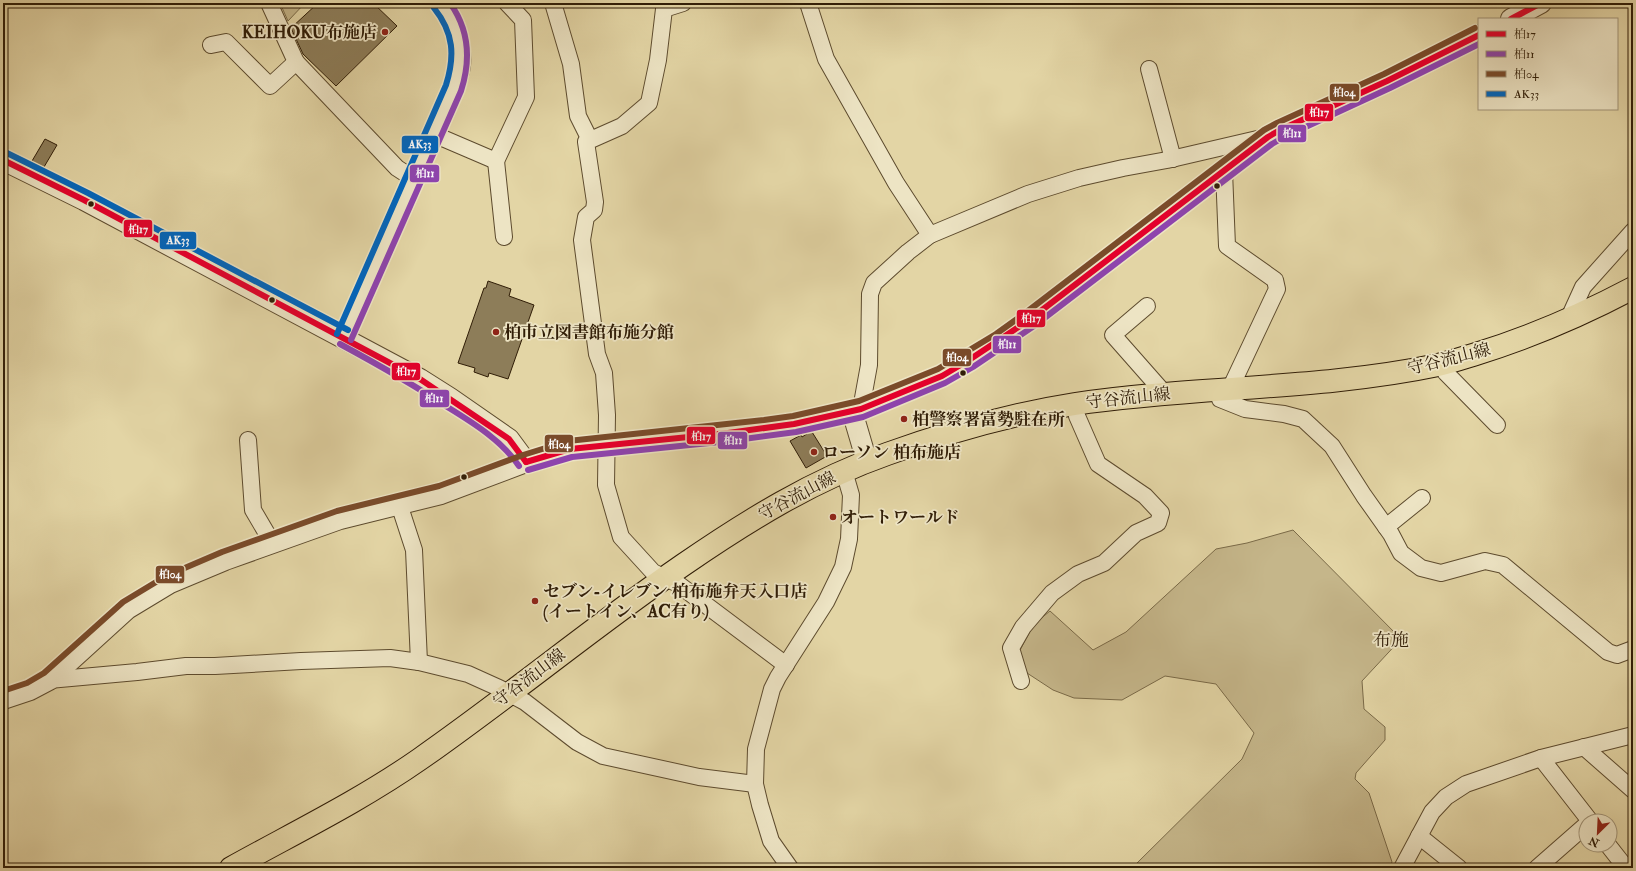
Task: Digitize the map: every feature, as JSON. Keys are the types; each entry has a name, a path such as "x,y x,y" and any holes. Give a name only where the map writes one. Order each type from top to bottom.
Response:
{"main road":[{"name":"守谷流山線","path":"231,868 296,833 391,778 417,761 509,694 665,577 780,503 817,483 844,471 891,452 990,422 1075,404 1165,394 1346,379 1441,364 1506,344 1568,320 1633,288"}],"street":[{"path":"269,3 296,62 397,168 414,179"},
{"path":"344,338 454,88 460,66 459,45 453,25 440,3"},
{"path":"504,237 496,161 526,97 523,20 507,3"},
{"path":"553,3 571,64 578,116 590,140"},
{"path":"683,3 664,9 658,60 649,104 622,126 586,142 595,202 594,210 586,217 582,240 597,354 604,373 607,444 606,485 622,537 653,572 678,584 786,665"},
{"path":"808,3 826,59 896,183 930,234"},
{"path":"1513,18 1534,5"},
{"path":"3,699 30,690 48,680 127,608 170,583 225,560 340,520 441,494 526,462 570,448 794,424 856,410 942,376 1000,341 1029,320 1268,137 1280,130 1387,81 1478,36"},
{"path":"211,45 226,42 270,86 296,62"},
{"path":"1149,69 1174,159"},
{"path":"433,134 496,161"},
{"path":"867,462 856,410 869,365 870,294 874,283 930,234 1028,194 1071,180 1123,168 1174,159 1268,137"},
{"path":"3,160 84,200 420,379 509,439 526,462"},
{"path":"1224,171 1227,246 1274,280 1278,288 1224,389 1220,400 1245,409 1284,414 1303,419 1332,446 1348,474 1386,527 1401,553 1421,568 1440,573 1485,561 1503,565 1608,652 1617,655 1633,649"},
{"path":"1568,320 1583,287 1633,231"},
{"path":"1147,306 1113,335 1165,394"},
{"path":"1441,364 1446,373 1497,425"},
{"path":"1021,681 1011,648 1024,627 1052,593 1078,574 1104,563 1136,533 1158,523 1161,513 1145,496 1098,464 1077,416 1075,404"},
{"path":"248,440 253,510 274,544"},
{"path":"790,868 771,841 760,805 755,784 756,749 772,689 826,602 843,567 849,539 851,495 844,471"},
{"path":"1386,527 1422,498"},
{"path":"399,504 414,550 419,662"},
{"path":"48,680 186,666 390,658 419,662 468,674 525,702 577,742 603,756 699,777 755,784"},
{"path":"1402,868 1432,812 1446,797 1466,784 1541,758 1633,735"},
{"path":"1584,747 1633,790"},
{"path":"1541,758 1584,813"},
{"path":"1537,868 1578,833"},
{"path":"1419,836 1459,868"},
{"path":"1614,853 1626,868"}],"shaded area":[{"path":"280,3 305,3 288,21"},
{"path":"1293,530 1401,639 1362,681 1364,709 1385,727 1385,740 1356,773 1355,779 1369,793 1392,862 1389,868 1132,868 1242,759 1254,733 1216,684 1165,676 1122,700 1074,698 1053,690 1027,673 1019,652 1034,624 1050,611 1093,650 1126,632 1216,549 1247,543"}],"building":[{"path":"318,3 373,3 397,26 336,86 303,54 291,28"},
{"path":"45,139 57,145 44,167 32,161"},
{"path":"488,281 511,289 509,296 534,305 508,379 489,373 488,377 474,372 475,368 458,363 484,288 486,288"},
{"path":"812,432 827,456 806,468 790,441 801,435 802,437"}],"transit line":[{"name":"柏11","path":"351,340 461,91 466,68 467,46 462,24 450,3"},
{"name":"柏17","path":"1513,18 1541,3"},
{"name":"AK33","path":"337,334 446,85 451,64 451,45 446,26 434,8"},
{"name":"柏04","path":"3,691 27,683 44,673 123,602 166,576 222,552 337,511 439,486 523,455 568,441 793,416 859,401 938,369 996,334 1024,314 1264,130 1384,74 1475,28"},
{"name":"柏17","path":"526,462 570,449 728,433 794,424 861,409 942,376 1029,320 1268,137 1280,130 1387,81 1478,36"},
{"name":"柏11","path":"528,470 572,457 729,441 796,432 863,417 945,383 973,367 1034,326 1272,144 1478,44"},
{"name":"AK33","path":"7,153 88,193 348,330"},
{"name":"柏17","path":"3,160 84,200 420,379 509,439 526,462"},
{"name":"柏11","path":"340,344 436,399 478,427 505,449 519,466"}],"place":[{"name":"KEIHOKU布施店","path":"385,32"},
{"name":"柏市立図書館布施分館","path":"496,332"},
{"name":"柏警察署富勢駐在所","path":"904,419"},
{"name":"ローソン 柏布施店","path":"814,452"},
{"name":"オートワールド","path":"833,517"},
{"name":"セブン-イレブン 柏布施弁天入口店 (イートイン、AC有り)","path":"535,601"}],"district":[{"name":"布施","path":"1391,640"}]}
